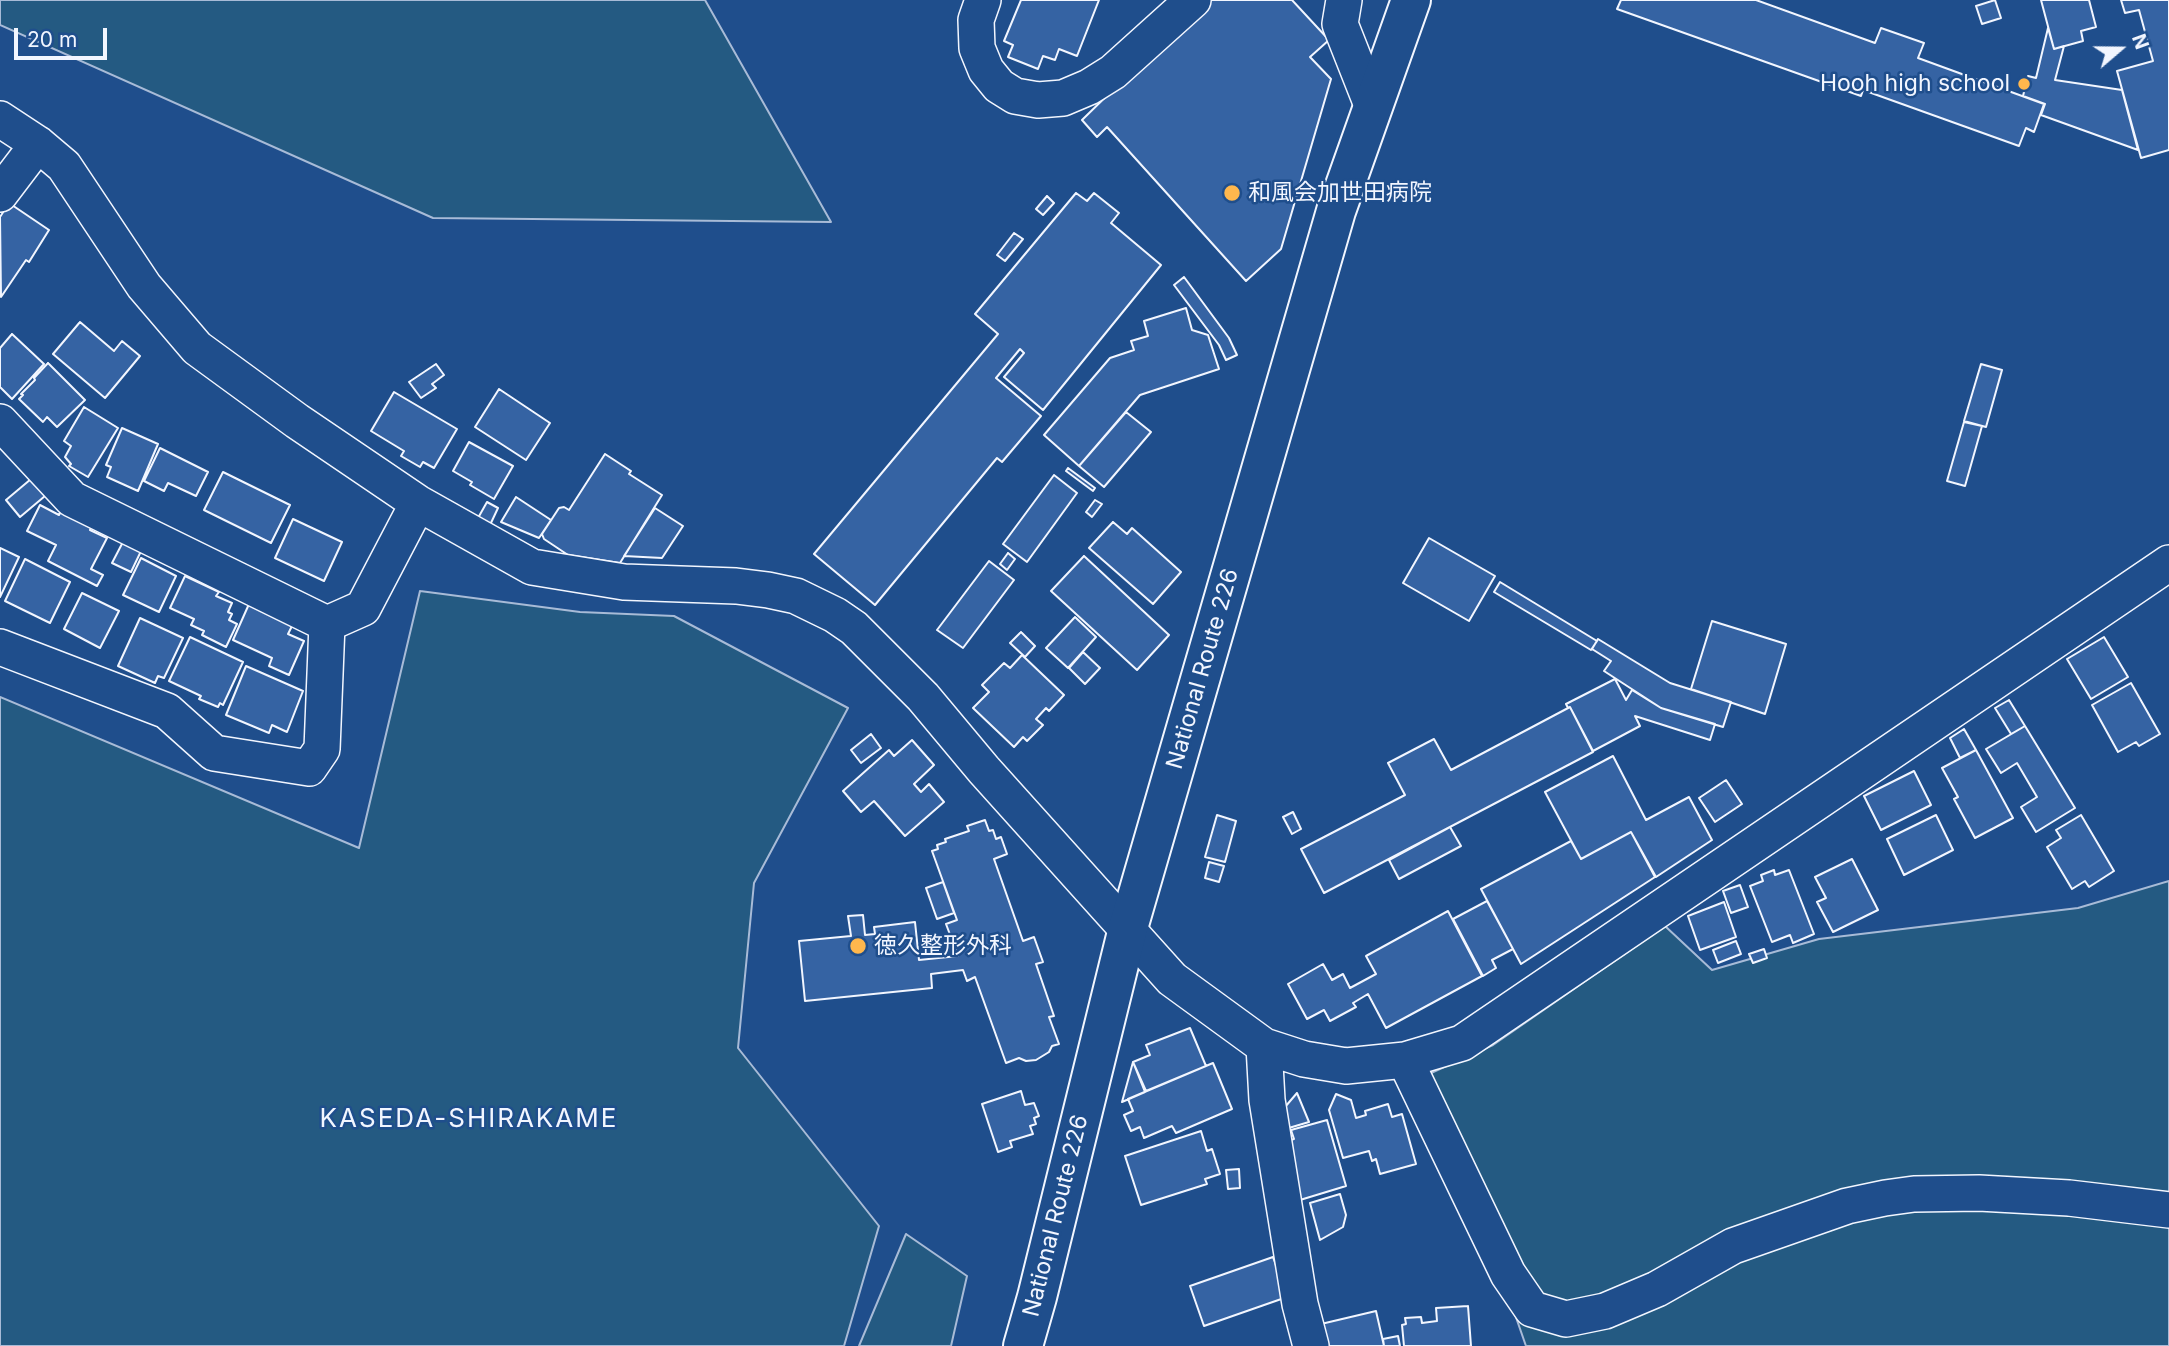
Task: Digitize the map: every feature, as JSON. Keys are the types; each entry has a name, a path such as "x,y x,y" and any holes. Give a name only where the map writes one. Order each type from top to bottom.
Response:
{"highway":[{"name":"National Route 226","path":"1023,1346 1128,928 1335,211 1411,0"}],"street":[{"path":"983,0 976,20 977,48 986,70 999,86 1015,96 1038,100 1063,97 1088,87 1113,72 1193,0"},
{"path":"1344,0 1340,24 1372,105"},
{"path":"0,119 38,144 64,166 144,286 197,348 297,421 418,503 532,567 624,582 736,586 768,590 796,596 835,615 870,643 923,697 1047,841 1172,979 1264,1046 1304,1059 1346,1066 1405,1060 1462,1043 2169,563"},
{"path":"0,194 38,144"},
{"path":"0,422 72,499 327,624"},
{"path":"327,624 363,608 418,503"},
{"path":"0,647 167,711 214,752 309,768 322,748 327,624"},
{"path":"1264,1046 1269,1113 1300,1304 1311,1346"},
{"path":"1405,1060 1508,1274 1532,1309 1566,1319 1605,1311 1657,1289 1733,1246 1847,1206 1885,1198 1914,1194 1979,1193 2069,1198 2169,1210"}],"shaded area":[{"path":"0,0 705,0 831,222 433,218 0,25"},
{"path":"420,591 580,612 674,616 848,708 754,883 738,1048 879,1226 844,1346 0,1346 0,697 359,848"},
{"path":"2169,881 2169,1346 1526,1346 1431,1073 1493,1045 1665,926 1712,970 1819,939 2078,908"},
{"path":"906,1234 967,1276 951,1346 859,1346"}],"building":[{"path":"1021,0 1099,0 1077,56 1059,49 1055,60 1043,56 1038,69 1008,57 1013,45 1004,41"},
{"name":"和風会加世田病院","path":"1205,0 1292,0 1329,40 1310,57 1331,79 1281,249 1246,281 1107,127 1097,137 1082,120"},
{"path":"1621,0 1756,0 1875,43 1881,28 1924,43 1918,58 2044,104 2034,132 2026,128 2019,146 1863,90 1861,96 1617,9"},
{"path":"1995,0 2001,18 1982,24 1976,6"},
{"path":"2041,0 2089,0 2096,27 2081,31 2083,41 2054,49"},
{"path":"2121,0 2169,0 2169,150 2141,158 2117,71 2153,61 2139,10 2125,13"},
{"path":"2048,28 2054,49 2064,46 2055,80 2122,90 2138,150 2041,115 2045,104 2023,96 2028,76 2036,78"},
{"path":"1076,193 1087,201 1094,193 1119,213 1111,223 1161,265 1043,410 1004,377 1024,353 1020,349 996,378 1041,416 1002,462 997,458 875,605 814,554 998,334 975,314"},
{"path":"1047,196 1054,203 1043,215 1036,209"},
{"path":"9,203 49,230 29,262 26,260 1,297 0,217"},
{"path":"1014,233 1023,239 1005,261 997,255"},
{"path":"1184,277 1229,338 1237,355 1226,360 1219,345 1174,285"},
{"path":"1186,308 1192,330 1208,335 1219,369 1140,395 1079,466 1044,435 1110,358 1134,350 1131,341 1148,336 1144,321"},
{"path":"80,322 114,351 122,341 140,356 105,398 53,354"},
{"path":"12,334 44,364 12,399 0,387 0,348"},
{"path":"48,363 85,400 57,427 47,417 43,422 19,399"},
{"path":"436,364 444,375 432,384 436,388 421,398 409,382"},
{"path":"1981,364 2002,370 1986,427 1964,421"},
{"path":"499,389 550,423 526,460 475,427"},
{"path":"394,392 457,429 434,468 423,462 420,467 401,456 404,451 371,431"},
{"path":"84,407 118,428 88,477 69,466 71,464 65,457 71,446 64,441"},
{"path":"1126,412 1151,432 1104,487 1079,466"},
{"path":"1964,422 1982,426 1965,486 1947,481"},
{"path":"122,428 158,444 138,491 107,477 111,467 106,465"},
{"path":"469,442 513,466 494,499 453,471"},
{"path":"160,448 208,472 196,496 168,483 164,491 144,481"},
{"path":"605,454 631,471 629,474 662,495 620,563 568,555 544,539 542,534 559,508 569,510"},
{"path":"1068,468 1095,488 1093,491 1066,471"},
{"path":"223,472 290,505 271,543 204,510"},
{"path":"1054,475 1077,493 1027,562 1003,544"},
{"path":"31,479 45,496 20,517 6,500"},
{"path":"516,497 551,520 539,538 501,522"},
{"path":"1095,500 1102,504 1092,517 1086,512"},
{"path":"487,502 498,508 490,525 478,518"},
{"path":"40,505 59,515 61,511 92,526 90,530 107,538 91,569 103,575 97,586 48,561 56,545 27,531"},
{"path":"655,508 683,526 662,558 624,556"},
{"path":"293,519 342,542 324,581 275,558"},
{"path":"1113,522 1127,534 1132,528 1181,572 1153,604 1089,548"},
{"path":"1429,538 1495,576 1469,621 1403,583"},
{"path":"124,540 142,549 131,572 112,563"},
{"path":"0,548 19,557 0,597"},
{"path":"1008,553 1015,559 1007,570 1000,564"},
{"path":"1084,556 1169,635 1137,670 1051,591"},
{"path":"141,558 176,576 159,612 123,595"},
{"path":"25,559 70,582 50,623 5,601"},
{"path":"989,561 1014,580 963,648 937,630"},
{"path":"185,576 219,592 216,596 232,603 228,612 232,614 229,620 237,624 226,647 202,635 204,631 191,625 194,619 170,608"},
{"path":"1500,582 1597,641 1591,650 1494,592"},
{"path":"82,593 119,611 100,648 64,629"},
{"path":"249,604 293,624 288,634 304,641 289,675 269,666 272,658 233,640"},
{"path":"1075,617 1096,637 1068,668 1046,648"},
{"path":"140,618 183,638 164,678 158,676 155,683 118,666"},
{"path":"1712,621 1786,644 1765,714 1691,689"},
{"path":"1021,632 1035,646 1025,657 1010,643"},
{"path":"190,637 243,662 223,705 220,703 218,707 199,699 201,696 169,681"},
{"path":"2104,637 2128,677 2091,699 2067,659"},
{"path":"1598,639 1670,683 1731,702 1723,727 1661,708 1604,671 1611,661 1592,649"},
{"path":"1083,652 1100,668 1085,684 1069,668"},
{"path":"1022,655 1064,695 1049,711 1046,708 1036,719 1043,725 1027,741 1023,737 1014,747 973,708 989,692 982,685 1004,663 1010,668"},
{"path":"246,666 303,691 287,732 272,725 269,733 226,715"},
{"path":"1615,679 1626,700 1632,690 1661,708 1715,724 1710,740 1635,716 1640,726 1593,751 1566,704"},
{"path":"2131,683 2160,734 2139,746 2136,742 2118,752 2092,705"},
{"path":"2009,700 2025,726 2011,734 1995,708"},
{"path":"1570,707 1593,752 1324,893 1301,849 1405,795 1388,763 1434,739 1451,770"},
{"path":"2025,726 2075,808 2036,832 2021,807 2037,797 2017,763 2001,773 1986,749"},
{"path":"1964,729 1976,750 1960,758 1950,738"},
{"path":"871,734 881,748 861,763 851,750"},
{"path":"912,740 934,765 914,784 921,792 929,784 944,802 905,836 874,801 861,812 843,791 889,750 894,756"},
{"path":"1976,750 2013,818 1975,838 1954,799 1958,797 1942,768"},
{"path":"1613,756 1646,820 1689,797 1712,840 1656,877 1631,832 1581,859 1545,792"},
{"path":"1914,771 1931,805 1881,830 1864,796"},
{"path":"1726,780 1742,804 1715,822 1699,798"},
{"path":"1293,812 1301,829 1292,834 1283,817"},
{"path":"1217,815 1236,821 1225,862 1205,857"},
{"path":"1936,815 1953,850 1904,875 1887,839"},
{"path":"2081,815 2114,871 2089,887 2085,881 2072,889 2047,847 2061,838 2056,830"},
{"name":"徳久整形外科","path":"985,820 996,839 1001,837 1007,854 994,859 1023,941 1034,937 1043,962 1036,964 1054,1016 1049,1017 1059,1044 1052,1046 1049,1052 1036,1060 1026,1061 1019,1058 1006,1063 975,977 967,981 963,970 931,974 932,988 805,1001 799,941 851,936 848,916 863,915 865,935 875,934 874,927 915,922 919,960 958,956 946,924 957,920 932,851 938,849 937,845 946,842 945,839 969,831 967,826"},
{"path":"1450,827 1461,846 1399,879 1389,860"},
{"path":"1631,832 1655,877 1521,964 1481,889 1571,841 1581,859"},
{"path":"1852,859 1878,910 1833,932 1817,902 1826,898 1815,877"},
{"path":"1209,862 1224,866 1219,882 1205,878"},
{"path":"1774,870 1775,875 1789,870 1814,934 1793,943 1790,935 1772,942 1750,886 1763,881 1761,875"},
{"path":"943,882 954,913 937,919 926,888"},
{"path":"1740,885 1748,907 1731,913 1723,891"},
{"path":"1487,901 1513,949 1492,960 1496,968 1483,976 1453,919"},
{"path":"1724,902 1736,937 1700,950 1688,916"},
{"path":"1448,911 1482,976 1386,1028 1368,994 1353,1003 1356,1007 1330,1021 1324,1010 1307,1019 1288,984 1323,964 1332,980 1343,974 1350,988 1376,974 1366,956"},
{"path":"1736,941 1741,954 1718,963 1713,950"},
{"path":"1764,949 1767,958 1753,963 1749,954"},
{"path":"1190,1028 1206,1066 1146,1091 1133,1062 1150,1055 1146,1045"},
{"path":"1133,1062 1145,1092 1122,1102"},
{"path":"1213,1063 1232,1109 1176,1133 1172,1126 1144,1138 1140,1127 1131,1131 1124,1115 1133,1111 1128,1099"},
{"path":"1021,1091 1025,1105 1034,1103 1039,1116 1034,1118 1036,1124 1030,1126 1033,1134 1010,1141 1012,1147 998,1152 982,1104"},
{"path":"1297,1093 1309,1122 1282,1130 1285,1107"},
{"path":"1336,1094 1351,1100 1356,1118 1366,1115 1365,1111 1388,1104 1392,1117 1402,1114 1416,1164 1380,1174 1376,1159 1372,1161 1369,1151 1343,1158 1329,1110"},
{"path":"1327,1120 1346,1186 1300,1200 1284,1142 1294,1139 1291,1130"},
{"path":"1201,1131 1207,1151 1212,1149 1220,1174 1205,1179 1207,1184 1141,1205 1125,1156"},
{"path":"1239,1169 1240,1188 1228,1189 1226,1170"},
{"path":"1340,1194 1346,1215 1343,1227 1320,1240 1310,1203"},
{"path":"1273,1257 1287,1297 1204,1326 1190,1286"},
{"path":"1468,1306 1471,1346 1404,1346 1402,1325 1406,1324 1405,1318 1421,1317 1422,1323 1437,1321 1436,1308"},
{"path":"1376,1311 1384,1346 1326,1346 1321,1324"},
{"path":"1398,1336 1400,1346 1384,1346 1383,1339"}],"place":[{"name":"Hooh high school","path":"2024,84"},
{"name":"和風会加世田病院","path":"1232,193"},
{"name":"徳久整形外科","path":"858,946"}],"district":[{"name":"KASEDA-SHIRAKAME","path":"469,1119"}]}
